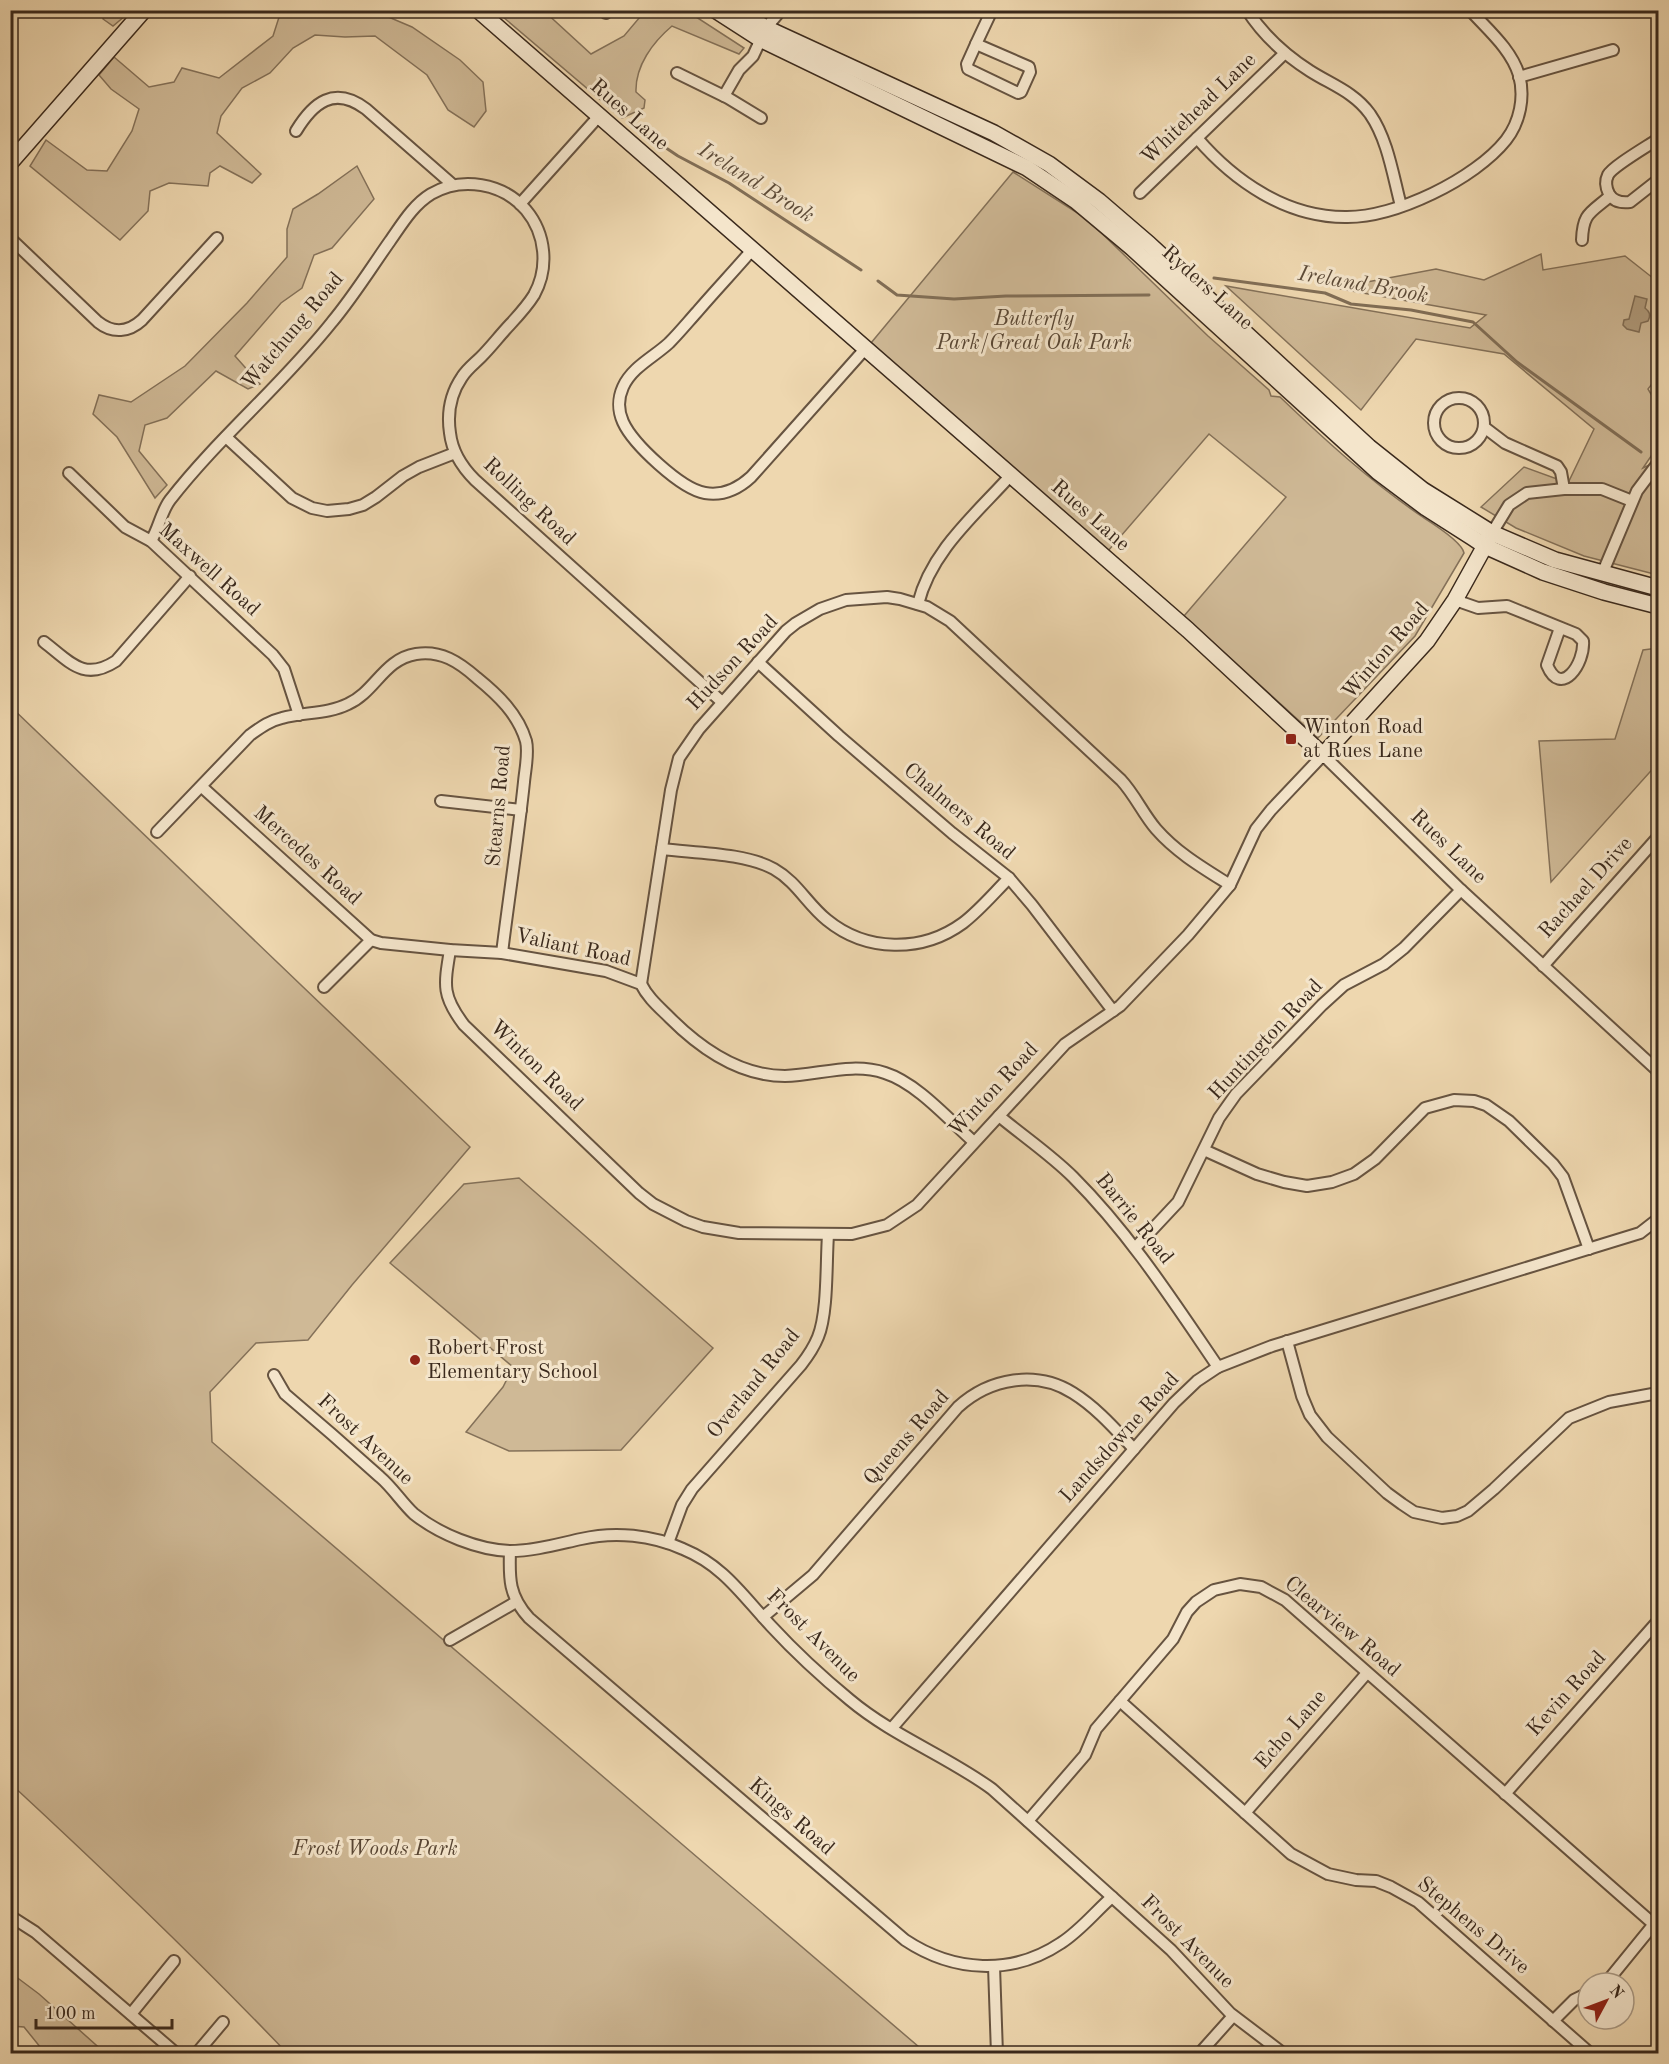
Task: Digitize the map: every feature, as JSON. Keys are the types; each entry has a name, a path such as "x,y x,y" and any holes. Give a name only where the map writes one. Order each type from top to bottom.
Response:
{"street":[{"path":"13,155 144,10"},
{"name":"Rues Lane","path":"478,10 1188,630 1323,755 1461,890 1659,1071"},
{"name":"Ryders Lane","path":"715,10 1027,168 1076,201 1378,472 1426,508 1488,539 1543,572 1604,592 1659,606"},
{"name":"Ryders Lane","path":"737,10 763,34"},
{"path":"724,96 739,70 753,56 763,34 781,10"},
{"path":"976,44 1029,67 1030,72 1021,92 1018,93 968,69 967,64 976,44 992,10"},
{"path":"1247,10 1256,24 1286,53 1312,72 1347,91 1368,112 1383,139 1401,206"},
{"path":"1197,138 1215,158 1247,185 1284,204 1325,215 1346,217 1379,212 1401,206 1450,185 1471,171 1501,145 1511,133 1522,97 1520,77 1513,60 1506,49 1470,10"},
{"path":"1520,77 1613,50"},
{"name":"Whitehead Lane","path":"1140,193 1286,53"},
{"path":"677,73 761,117"},
{"path":"296,131 306,115 318,104 334,98 350,99 366,109 453,185"},
{"path":"520,204 599,116"},
{"path":"1659,139 1611,171 1606,187 1610,196 1618,201 1629,202 1659,180"},
{"name":"Watchung Road","path":"151,541 168,502 194,471 309,350 333,321 414,207 433,193 453,185 470,184 501,191 520,204"},
{"path":"1582,240 1583,222 1586,217 1610,196"},
{"name":"Rolling Road","path":"520,204 530,216 540,237 544,260 542,275 529,303 468,369 455,390 450,405 449,422 455,453 475,480 722,702"},
{"path":"10,238 103,326 121,331 130,329 142,320 217,238"},
{"path":"752,250 669,342 633,372 622,388 621,417 627,430 678,481 706,493 728,492 743,484 865,349"},
{"path":"1484,427 1474,443 1458,448 1443,442 1435,428 1435,420 1442,405 1448,401 1464,399 1478,407 1482,414 1484,427 1505,443 1557,466 1561,472 1564,489"},
{"path":"226,437 292,498 312,508 327,511 363,505 411,471 435,459 455,453"},
{"path":"1603,572 1637,491 1659,463"},
{"name":"Maxwell Road","path":"69,473 125,526 151,541 273,655 284,669 299,715"},
{"path":"918,604 925,581 936,560 1011,475"},
{"path":"1488,539 1504,512 1518,498 1527,493 1564,489 1602,489 1632,501"},
{"name":"Ryders Lane","path":"1488,539 1659,588"},
{"name":"Winton Road","path":"450,950 446,990 450,1007 464,1025 653,1204 686,1221 721,1230 828,1235 864,1232 897,1219 917,1204 1065,1044 1113,1011 1136,991 1188,935 1230,885 1256,829 1271,810 1427,641 1455,600 1488,539"},
{"path":"44,642 77,667 96,671 105,668 116,661 190,576"},
{"name":"Hudson Road","path":"641,984 671,790 679,758 699,729 786,631 820,609 846,600 873,597 900,599 939,613 961,629 1121,780 1131,791 1154,827 1168,842 1184,856 1230,885"},
{"path":"1455,600 1478,608 1507,606 1576,634 1583,641 1583,647 1575,672 1563,679 1551,674 1547,665 1560,628"},
{"name":"Stearns Road","path":"157,832 250,735 266,724 280,718 348,704 359,697 382,672 403,658 428,653 452,659 463,665 502,700 519,724 527,744 521,810 502,953"},
{"name":"Chalmers Road","path":"758,662 839,736 952,833 1009,878 1113,1011"},
{"name":"Mercedes Road","path":"202,787 371,940"},
{"path":"441,801 521,810"},
{"name":"Rachael Drive","path":"1543,966 1659,837"},
{"path":"662,849 745,859 764,864 790,880 817,911 834,926 865,941 887,945 922,942 953,929 968,918 1009,878"},
{"name":"Huntington Road","path":"1135,1248 1178,1202 1219,1118 1236,1094 1344,985 1384,963 1404,948 1461,890"},
{"path":"324,987 371,940"},
{"name":"Valiant Road","path":"371,940 450,950 502,953 606,970 641,984 647,996 688,1036 712,1054 744,1068 782,1076 826,1073 855,1068 885,1073 912,1086 974,1142"},
{"path":"1204,1149 1257,1174 1284,1182 1307,1186 1332,1182 1354,1174 1375,1159 1425,1108 1454,1100 1474,1101 1486,1105 1509,1121 1558,1170 1563,1177 1589,1249"},
{"name":"Barrie Road","path":"999,1116 1072,1175 1135,1248 1218,1367"},
{"name":"Landsdowne Road","path":"892,1728 1174,1403 1197,1381 1218,1367 1287,1341 1640,1233 1657,1223"},
{"name":"Overland Road","path":"668,1543 682,1505 692,1489 812,1350 823,1321 828,1235"},
{"path":"1287,1341 1302,1396 1310,1415 1327,1437 1402,1504 1414,1512 1442,1518 1457,1516 1468,1510 1494,1489 1569,1418 1609,1402 1659,1392"},
{"name":"Frost Avenue","path":"274,1375 285,1394 385,1481 415,1514 445,1533 495,1549 510,1551 566,1544 599,1536 651,1538 699,1556 720,1571 763,1617 852,1702 972,1774 992,1789 1171,1950 1233,2016 1284,2054"},
{"name":"Queens Road","path":"763,1617 813,1575 958,1407 982,1389 1000,1382 1019,1379 1039,1380 1058,1385 1092,1407 1134,1449"},
{"path":"450,1640 516,1602 510,1580 510,1551"},
{"name":"Clearview Road","path":"1028,1821 1085,1755 1096,1729 1173,1639 1187,1612 1196,1602 1214,1590 1233,1585 1254,1585 1280,1596 1657,1926"},
{"name":"Kings Road","path":"516,1602 534,1622 917,1948 942,1959 970,1966 994,1966 1025,1961 1051,1950 1077,1930 1112,1897"},
{"name":"Kevin Road","path":"1505,1794 1659,1621"},
{"name":"Echo Lane","path":"1245,1813 1367,1673"},
{"name":"Stephens Drive","path":"1120,1701 1291,1854 1315,1868 1342,1878 1376,1881 1418,1902 1591,2054"},
{"path":"10,1916 35,1932 177,2054"},
{"path":"1617,1971 1657,1926"},
{"path":"130,2014 174,1961"},
{"path":"994,1966 997,2054"},
{"path":"1553,2021 1576,1999"},
{"path":"1199,2054 1233,2016"},
{"path":"196,2054 223,2022"}],"green space":[{"path":"104,10 131,11 113,26 103,19"},
{"path":"281,11 379,11 412,27 460,60 483,82 486,111 474,127 448,110 427,75 375,36 315,35 293,48 270,73 242,88 221,116 217,133 261,174 252,183 220,166 210,173 208,186 169,183 150,191 148,211 120,240 30,166 46,140 87,170 107,171 132,131 139,109 111,89 99,75 114,57 149,87 174,82 182,68 219,78 273,36"},
{"path":"496,11 544,11 591,54 624,36 645,11 687,11 744,48 739,54 672,26 658,39 642,64 636,82 636,92 645,100 644,108 622,118"},
{"path":"357,166 374,199 332,248 314,255 302,288 281,303 235,356 260,384 248,389 216,371 167,418 145,425 139,451 167,485 155,498 117,437 93,414 99,395 131,402 185,366 247,303 287,257 287,229 293,209"},
{"name":"Butterfly Park/Great Oak Park","path":"1013,172 1087,219 1208,336 1269,390 1271,396 1280,397 1367,475 1447,534 1462,549 1464,553 1415,636 1318,738 1184,616 1286,497 1209,434 1108,551 871,343"},
{"path":"1541,254 1543,270 1625,256 1658,282 1658,376 1648,389 1658,406 1658,446 1643,468 1658,461 1658,575 1584,556 1516,528 1481,507 1524,467 1568,483 1594,429 1504,354 1416,339 1361,410 1226,286 1470,328 1486,315 1335,288 1436,269 1484,280"},
{"path":"1658,648 1658,763 1551,882 1539,741 1615,739 1643,650"},
{"name":"Frost Woods Park","path":"10,706 470,1147 308,1340 256,1343 210,1392 212,1442 926,2053 287,2053 151,1916 11,1784"},
{"path":"519,1178 713,1348 621,1450 509,1451 466,1432 503,1387 513,1367 390,1263 464,1184"},
{"path":"11,1973 39,1994 105,2053 45,2053 24,2027 11,2026"}],"shaded area":[{"path":"1635,296 1647,299 1645,308 1650,315 1648,321 1641,323 1639,332 1627,329 1623,325 1624,320 1629,319"}],"waterway":[{"name":"Ireland Brook","path":"632,125 678,156 729,183 861,270"},
{"name":"Ireland Brook","path":"1214,278 1325,293 1351,304 1411,310 1473,322 1517,362 1641,452"},
{"name":"Ireland Brook","path":"878,281 897,295 954,299 1006,296 1149,295"}],"place":[{"name":"Winton Road at Rues Lane","path":"1291,739"},
{"name":"Robert Frost Elementary School","path":"415,1360"}]}
